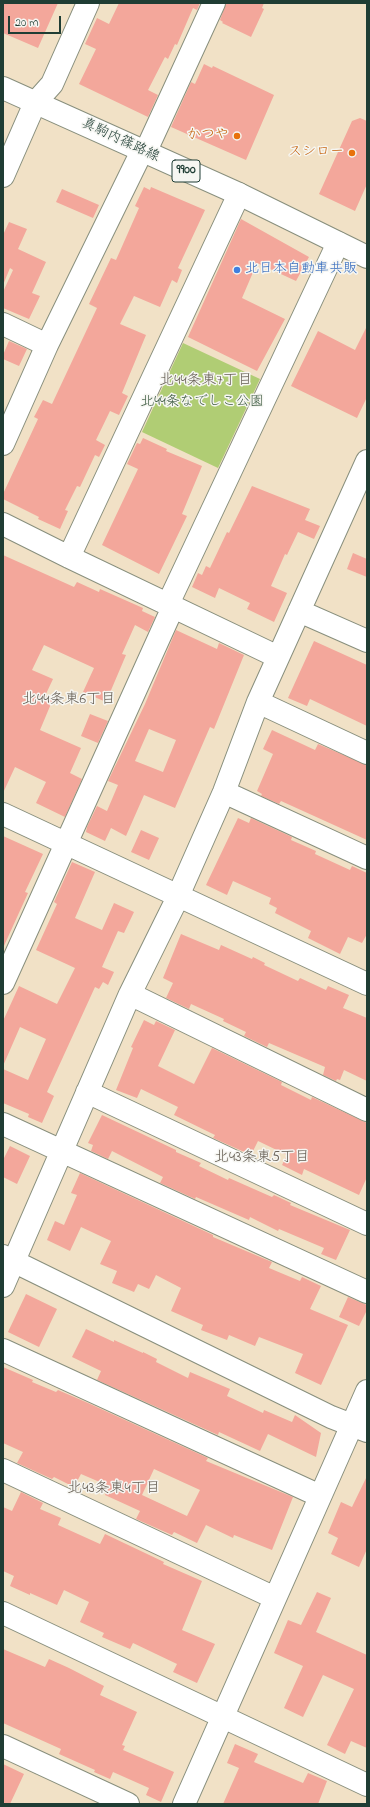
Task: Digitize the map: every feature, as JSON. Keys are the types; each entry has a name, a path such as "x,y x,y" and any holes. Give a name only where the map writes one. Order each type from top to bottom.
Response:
{"street":[{"path":"3,176 35,103 52,84 88,3"},
{"path":"3,444 48,345 144,152 214,3"},
{"name":"真駒内篠路線","path":"3,88 238,194 367,256"},
{"path":"69,557 238,194"},
{"path":"3,983 66,845 170,606 338,243"},
{"path":"3,324 48,345"},
{"path":"3,1286 9,1258 61,1151 130,994 178,895 224,792 258,702 367,461"},
{"path":"3,524 278,657"},
{"path":"299,611 367,641"},
{"path":"258,702 367,753"},
{"path":"224,792 367,858"},
{"path":"3,814 66,845 178,895 367,984"},
{"path":"130,994 367,1110"},
{"path":"87,1092 367,1224"},
{"path":"3,1124 367,1292"},
{"path":"9,1258 331,1417 360,1428"},
{"path":"3,1350 320,1496"},
{"path":"184,1804 320,1496 360,1428 367,1391"},
{"path":"3,1470 275,1598"},
{"path":"3,1613 367,1784"},
{"path":"3,1746 128,1804"}],"green space":[{"name":"北44条なでしこ公園","path":"183,343 260,379 218,468 142,432"}],"building":[{"path":"3,3 58,3 38,48 3,33"},
{"path":"119,3 200,3 197,10 193,8 177,45 175,44 168,59 165,57 148,90 158,95 148,117 79,84 96,49 85,44 97,18 109,24"},
{"path":"226,3 264,3 262,8 264,9 251,37 222,23 223,22 220,20"},
{"path":"204,64 212,68 213,66 274,95 246,160 171,127 191,82 195,84"},
{"name":"スシロー","path":"360,118 367,121 367,184 355,211 319,194 352,121"},
{"path":"144,187 150,190 151,187 205,210 178,268 182,270 177,283 172,280 160,307 134,296 120,324 146,335 122,393 128,396 119,415 110,411 96,440 105,445 99,457 95,455 80,487 77,486 65,510 68,511 60,529 38,519 39,517 3,499 3,494 38,419 34,417 43,400 52,404 97,308 89,304 111,258 116,260 139,208 135,206"},
{"path":"62,189 99,205 93,218 56,202"},
{"path":"241,219 309,257 296,281 257,263 242,298 285,319 257,371 188,337"},
{"path":"9,222 27,229 18,249 46,262 32,293 40,296 29,319 3,308 3,292 13,270 10,268 3,285 3,235"},
{"path":"367,326 367,397 357,418 291,386 318,331 355,350"},
{"path":"9,341 27,349 19,366 3,359 3,355"},
{"path":"143,438 167,449 166,451 202,466 182,514 187,516 159,574 102,545 138,469 127,464 137,443 140,444"},
{"path":"252,486 310,509 305,520 320,526 314,539 298,532 287,555 285,554 271,586 287,593 274,622 247,609 250,603 219,588 215,598 192,587 198,573 202,575 206,566 210,568 227,532 229,533"},
{"path":"353,553 367,559 367,577 347,569"},
{"path":"3,555 74,587 77,582 99,592 100,589 143,608 142,611 155,617 148,632 135,625 122,654 126,655 106,702 83,692 94,668 44,645 32,670 53,679 45,696 53,699 40,730 81,748 70,773 82,779 65,817 36,803 46,782 15,767 3,793"},
{"path":"176,630 217,649 219,643 244,655 214,729 210,727 175,808 144,795 126,836 111,828 105,841 86,832 87,827 97,806 107,811 118,785 108,781 145,704","holes":["149,729 176,740 163,772 135,761"]},
{"path":"314,641 367,665 367,726 310,699 307,706 288,698"},
{"path":"90,714 108,721 98,743 81,736"},
{"path":"272,730 315,750 318,744 367,765 367,840 281,801 279,804 261,796 262,794 257,791 273,754 263,749"},
{"path":"238,818 249,823 251,818 292,837 291,840 316,851 315,854 350,870 352,866 367,873 367,934 362,943 348,937 340,954 308,938 311,931 275,913 277,908 269,904 271,898 233,881 227,895 206,885"},
{"path":"141,830 159,838 149,860 131,852"},
{"path":"3,836 43,854 25,892 28,893 3,948"},
{"path":"72,862 95,872 75,918 102,930 114,903 134,912 124,933 118,931 102,967 114,972 108,985 103,982 99,989 95,987 47,1092 54,1096 42,1123 28,1117 29,1114 3,1103 3,1069 28,1080 46,1039 20,1027 3,1066 3,1021 19,986 57,1004 75,968 36,950 57,904 54,902"},
{"path":"181,934 219,950 221,945 252,959 253,957 265,963 264,965 298,981 300,978 326,990 328,986 349,995 343,1008 367,1018 367,1081 344,1070 340,1080 337,1079 336,1081 323,1075 325,1067 269,1043 267,1047 244,1036 246,1032 223,1021 224,1019 191,1004 189,1009 166,998 173,983 163,978"},
{"path":"144,1020 154,1025 156,1021 175,1030 158,1066 194,1084 212,1048 282,1082 281,1085 311,1100 312,1097 367,1123 367,1177 359,1195 304,1169 302,1175 282,1165 287,1155 258,1141 251,1155 213,1138 215,1135 174,1115 178,1107 141,1089 137,1098 116,1090 133,1048 131,1047"},
{"path":"102,1115 176,1150 176,1152 201,1163 199,1166 228,1180 229,1178 272,1197 274,1195 291,1203 290,1205 350,1230 336,1260 321,1254 324,1248 279,1229 278,1231 250,1217 249,1220 196,1197 195,1199 160,1183 163,1177 112,1151 108,1159 91,1151 93,1145 88,1143"},
{"path":"10,1146 30,1156 17,1184 3,1177 3,1160"},
{"path":"80,1173 213,1235 213,1237 272,1262 269,1268 300,1281 302,1277 321,1286 310,1309 348,1325 321,1385 295,1373 303,1354 259,1337 255,1346 229,1335 227,1340 201,1330 203,1325 171,1311 181,1288 156,1275 149,1289 138,1284 134,1292 112,1283 117,1271 100,1264 111,1241 81,1227 70,1251 47,1240 55,1221 64,1225 77,1195 71,1193"},
{"path":"26,1294 57,1309 39,1347 8,1332"},
{"path":"348,1297 367,1305 367,1310 359,1326 339,1317"},
{"path":"86,1329 114,1342 114,1340 143,1352 157,1359 156,1362 188,1378 190,1372 230,1389 227,1396 263,1413 264,1410 292,1422 295,1415 321,1433 316,1457 268,1434 260,1451 219,1432 218,1435 97,1380 101,1371 72,1357"},
{"path":"3,1367 33,1380 32,1382 56,1392 58,1390 208,1458 206,1461 293,1497 272,1550 234,1535 233,1538 206,1525 197,1543 174,1532 172,1535 136,1519 140,1511 105,1495 109,1486 81,1474 74,1487 54,1477 52,1479 17,1463 23,1452 3,1443","holes":["154,1469 200,1490 187,1516 142,1495"]},
{"path":"367,1476 367,1549 359,1567 331,1554 338,1538 328,1533 341,1502 352,1507"},
{"path":"21,1492 43,1503 40,1509 61,1518 58,1525 100,1544 105,1534 164,1562 163,1564 202,1581 182,1630 215,1644 197,1683 173,1672 177,1664 133,1643 130,1649 102,1637 104,1633 80,1622 89,1602 64,1590 57,1605 10,1586 14,1576 3,1571 3,1507 12,1511"},
{"path":"317,1592 331,1598 316,1632 367,1655 367,1748 351,1741 345,1754 327,1745 354,1689 323,1675 303,1717 284,1708 303,1666 274,1653 288,1620 301,1625"},
{"path":"3,1649 45,1667 49,1659 69,1668 104,1686 100,1695 137,1712 122,1745 125,1746 123,1750 174,1772 161,1802 146,1795 149,1788 113,1772 110,1779 94,1772 95,1770 59,1754 61,1749 3,1723"},
{"path":"235,1744 258,1754 254,1762 303,1783 308,1773 327,1781 318,1804 223,1804 239,1768 227,1763"},
{"path":"3,1764 24,1774 10,1804 3,1804"}],"place":[{"name":"かつや","path":"237,136"},
{"name":"スシロー","path":"352,153"},
{"name":"北日本自動車共販","path":"237,270"}],"district":[{"name":"北44条東7丁目","path":"206,382"},
{"name":"北44条東6丁目","path":"69,701"},
{"name":"北43条東5丁目","path":"262,1159"},
{"name":"北43条東4丁目","path":"114,1490"}]}
